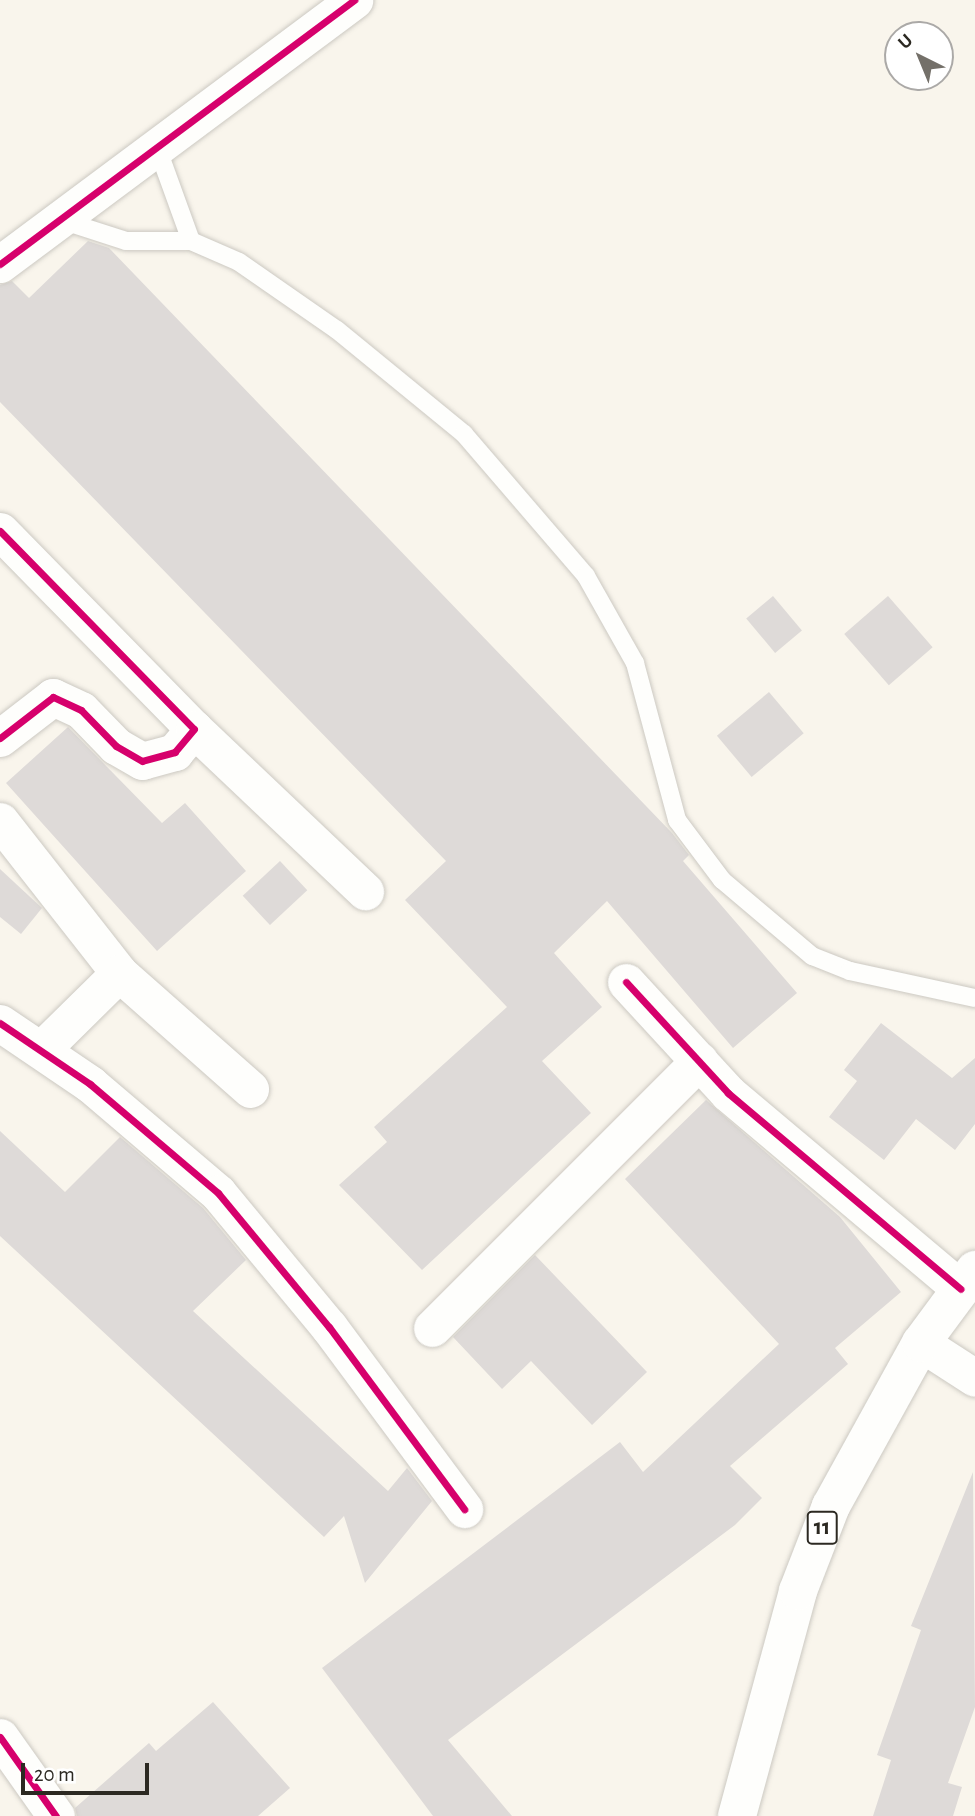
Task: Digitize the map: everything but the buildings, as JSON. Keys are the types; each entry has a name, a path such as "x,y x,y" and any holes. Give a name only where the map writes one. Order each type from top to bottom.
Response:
{"highway":[{"name":"11","path":"737,1816 798,1591 831,1506 921,1343 968,1280"}],"street":[{"path":"0,264 354,0"},
{"path":"0,531 194,729 365,891"},
{"path":"0,738 53,697 81,710 116,747 142,761 175,751 194,729"},
{"path":"0,821 119,973 250,1090"},
{"path":"43,1048 119,973"},
{"path":"626,982 728,1093 968,1280"},
{"path":"0,1023 43,1048 218,1193 329,1327 464,1510"},
{"path":"432,1328 699,1061"},
{"path":"921,1343 975,1378"},
{"path":"0,1737 56,1816"}],"lane":[{"path":"157,147 191,241"},
{"path":"60,219 126,241 191,241 239,262 337,330 464,434 586,576 635,663 677,820 722,880 812,956 849,971 975,998"}],"cycle path":[{"path":"0,264 354,0"},
{"path":"0,531 194,729 175,752 142,761 116,746 81,710 53,697 0,738"},
{"path":"626,982 728,1093 961,1289"},
{"path":"0,1023 90,1084 218,1193 329,1327 464,1509"},
{"path":"0,1737 56,1816"}]}
